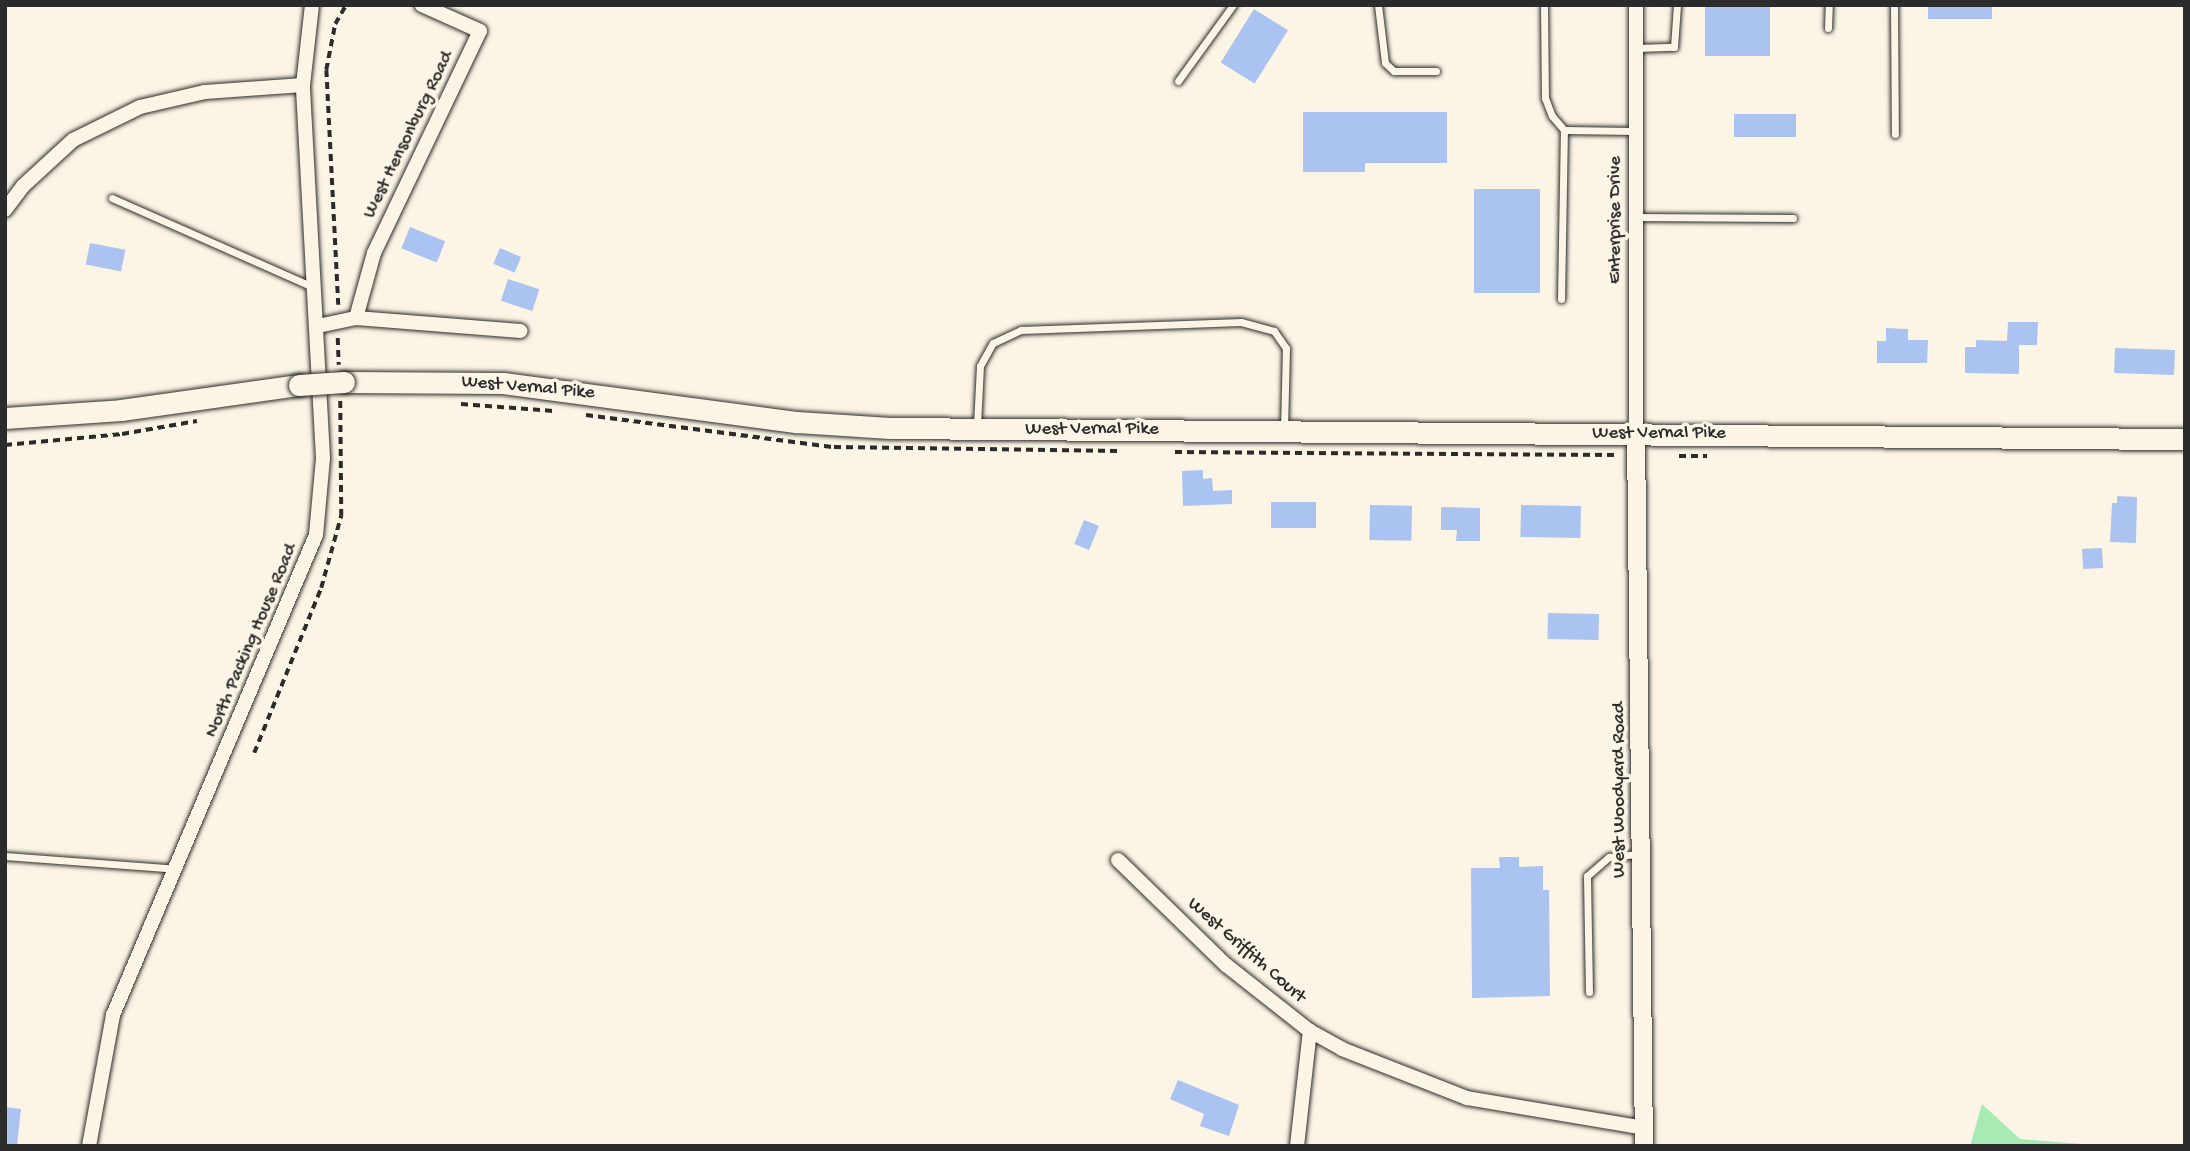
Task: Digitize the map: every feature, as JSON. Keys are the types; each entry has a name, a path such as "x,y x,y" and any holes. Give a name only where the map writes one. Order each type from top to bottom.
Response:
{"main road":[{"name":"West Vernal Pike","path":"5,418 121,410 299,385 344,382 503,383 797,422 977,429 2185,439"}],"street":[{"name":"North Packing House Road","path":"89,1146 113,1014 316,535 323,458 303,85 312,5"},
{"name":"West Hensonburg Road","path":"356,318 374,253 480,30 422,5"},
{"name":"Enterprise Drive","path":"1636,5 1636,434"},
{"path":"5,210 23,186 73,140 139,107 205,92 303,85"},
{"path":"318,326 356,318 520,331"},
{"name":"West Woodyard Road","path":"1636,434 1644,1137"},
{"name":"West Griffith Court","path":"1118,860 1226,965 1310,1031 1378,1067 1467,1098 1644,1137"},
{"path":"1297,1146 1310,1031"}],"lane":[{"path":"1178,80 1233,5"},
{"path":"1378,5 1385,63 1394,71 1436,71"},
{"path":"1544,5 1545,98 1564,130 1561,299"},
{"path":"1636,48 1674,47 1677,5"},
{"path":"1828,28 1829,5"},
{"path":"1894,5 1895,134"},
{"path":"1564,130 1635,131"},
{"path":"112,198 315,288"},
{"path":"1635,217 1793,218"},
{"path":"977,429 980,366 993,343 1021,330 1241,321 1274,331 1286,348 1284,431"},
{"path":"1589,992 1587,877 1609,858 1642,854"},
{"path":"5,856 176,869"}],"path":[{"path":"339,313 326,70 335,24 346,5"},
{"path":"5,444 110,436 200,420"}],"green space":[{"path":"1982,1104 2020,1139 2107,1146 1970,1146"}],"building":[{"path":"1705,5 1770,5 1770,56 1705,56"},
{"path":"1928,5 1992,5 1992,19 1928,19"},
{"path":"1254,9 1288,30 1255,84 1221,62"},
{"path":"1303,112 1447,112 1447,163 1365,163 1365,172 1303,172"},
{"path":"1734,114 1796,114 1796,137 1734,137"},
{"path":"1474,189 1540,189 1540,293 1474,293"},
{"path":"410,227 445,241 437,263 401,248"},
{"path":"90,243 125,250 121,271 86,265"},
{"path":"500,248 521,257 515,273 493,264"},
{"path":"508,279 539,289 532,311 501,301"},
{"path":"2008,322 2038,322 2037,345 2019,345 2019,374 1965,373 1965,347 1976,347 1976,340 2007,341"},
{"path":"1886,328 1908,329 1908,340 1928,340 1927,363 1877,363 1877,341 1886,341"},
{"path":"2115,348 2175,350 2174,375 2114,373"},
{"path":"1203,470 1203,479 1212,478 1213,491 1232,490 1232,504 1183,506 1182,471"},
{"path":"2117,496 2137,497 2136,543 2110,542 2112,503 2117,503"},
{"path":"1271,502 1316,502 1316,528 1271,528"},
{"path":"1370,505 1412,506 1411,541 1369,540"},
{"path":"1521,505 1581,506 1580,538 1520,537"},
{"path":"1441,507 1480,508 1480,541 1456,541 1457,530 1441,530"},
{"path":"1084,520 1099,526 1089,550 1074,544"},
{"path":"2102,548 2103,568 2083,569 2082,549"},
{"path":"1548,613 1599,614 1599,640 1548,639"},
{"path":"1499,857 1519,857 1519,867 1543,866 1543,890 1549,890 1550,996 1472,998 1471,868 1500,868"},
{"path":"1178,1080 1239,1105 1229,1136 1200,1126 1204,1114 1170,1099"},
{"path":"5,1107 21,1109 17,1146 5,1146"}]}
